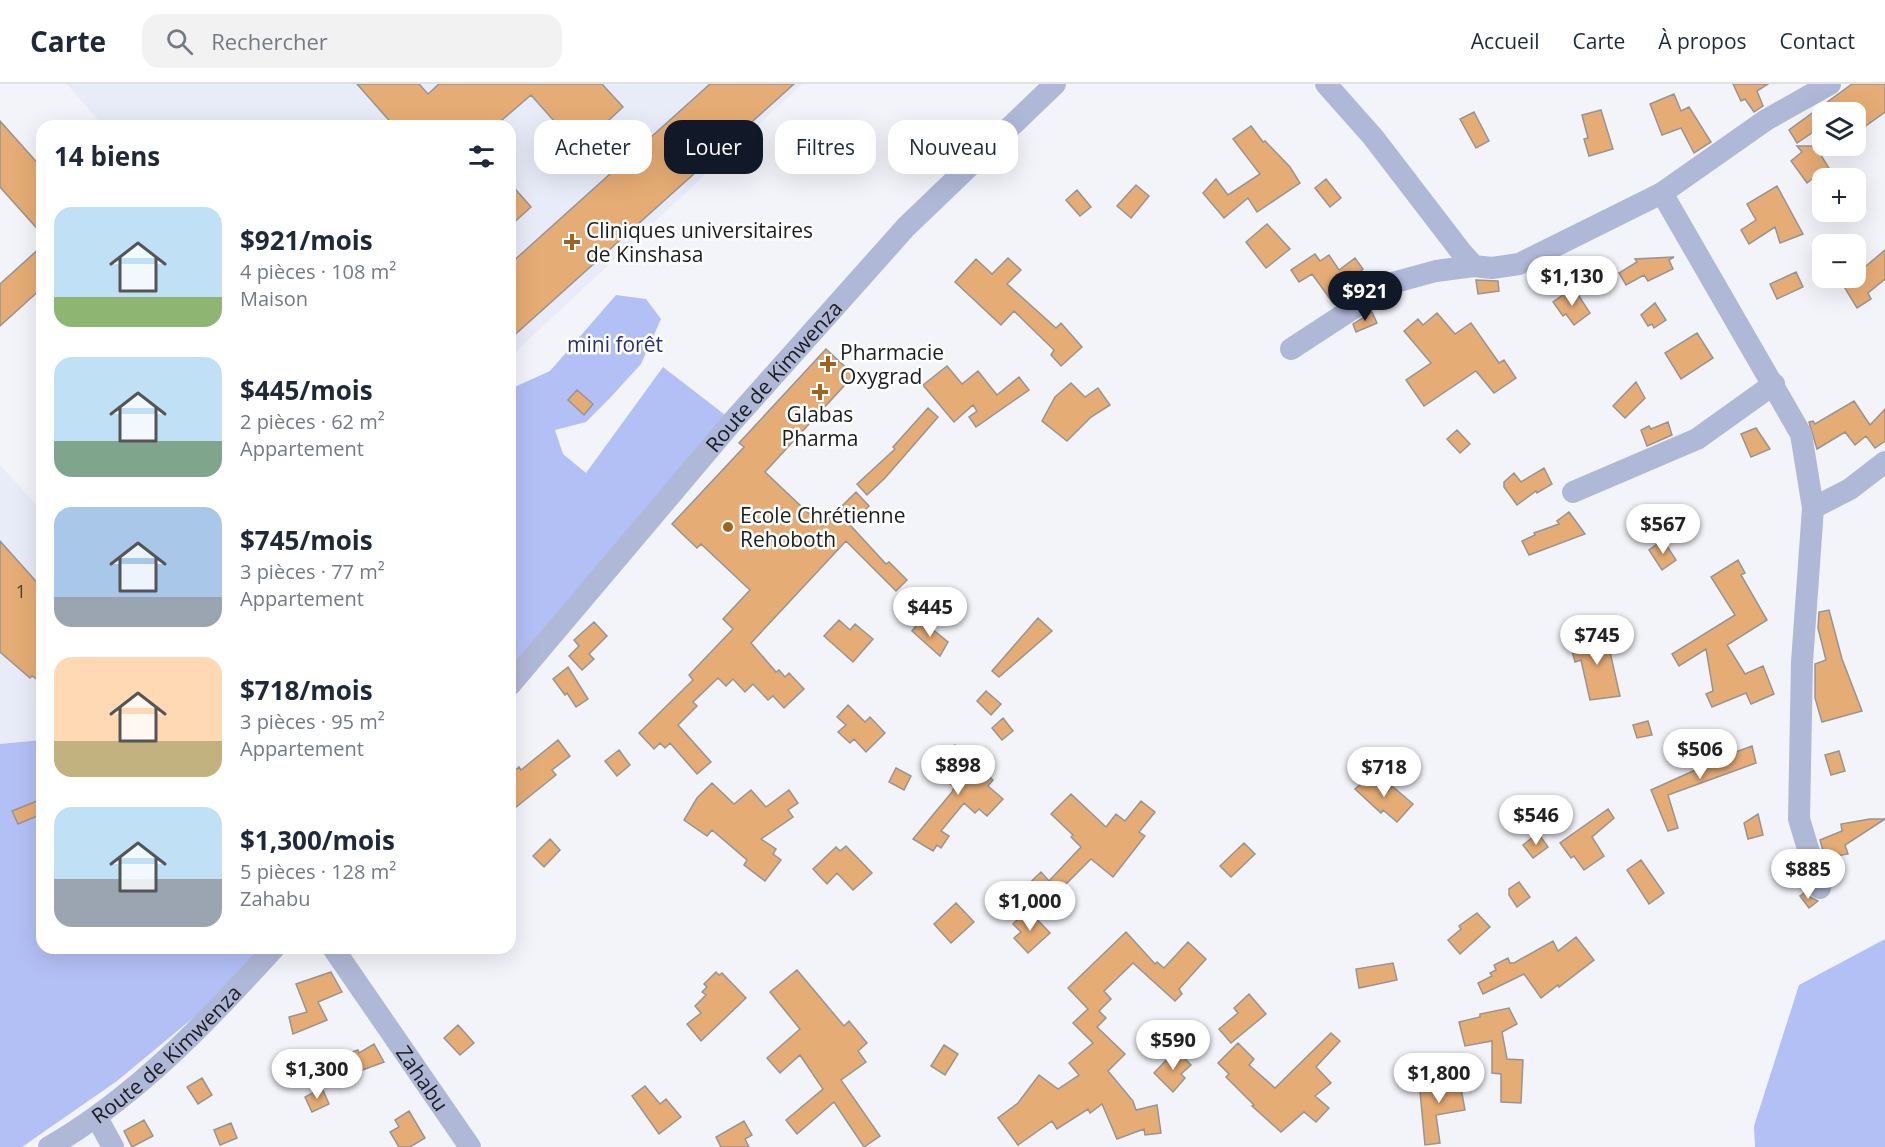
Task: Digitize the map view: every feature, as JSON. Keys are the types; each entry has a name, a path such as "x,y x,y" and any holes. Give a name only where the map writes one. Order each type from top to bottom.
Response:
{"street":[{"name":"Route de Kimwenza","path":"516,678 733,421 906,227 1055,84"},
{"path":"1326,84 1373,137 1474,266"},
{"path":"1291,349 1392,283 1436,271 1519,264 1662,193 1757,126 1830,84"},
{"path":"1662,193 1801,434 1813,508 1802,662 1799,819 1820,888"},
{"path":"1573,492 1697,439 1773,384"},
{"path":"1813,508 1850,489 1885,462"},
{"name":"Route de Kimwenza","path":"49,1147 122,1098 221,1006 269,954"},
{"name":"Zahabu","path":"337,954 470,1147"},
{"path":"101,1125 112,1147"}],"shaded area":[{"name":"Cliniques universitaires de Kinshasa","path":"67,84 802,84 763,120 664,120 664,174 706,174 516,351 516,120 98,120"},
{"path":"0,465 36,504 36,741 0,744"}],"green space":[{"name":"mini forêt","path":"616,295 646,299 661,319 641,364 586,422 555,430 563,454 586,473 663,367 733,421 516,678 516,386 550,371"},
{"path":"36,741 36,954 256,954 210,1004 117,1081 22,1147 0,1147 0,744"},
{"path":"1885,939 1885,1147 1755,1147 1754,1126 1799,985"}],"building":[{"path":"357,84 419,84 428,94 439,84 602,84 623,107 609,120 553,120 531,95 502,120 389,120"},
{"path":"710,84 794,84 754,120 670,120"},
{"path":"1733,84 1768,84 1757,91 1763,106 1754,112 1745,99 1741,101"},
{"path":"1852,84 1885,84 1885,112 1866,126 1866,102 1827,102"},
{"path":"1674,94 1681,111 1689,107 1711,142 1694,153 1681,128 1662,135 1650,104"},
{"path":"1601,110 1613,149 1589,156 1584,139 1588,138 1582,115"},
{"path":"1474,112 1489,141 1476,148 1460,119"},
{"path":"1812,113 1812,133 1797,143 1789,130"},
{"path":"0,121 36,161 36,227 0,187"},
{"path":"664,125 664,174 694,174 516,334 516,259 610,174 652,174 652,136"},
{"path":"1251,126 1263,142 1265,141 1290,167 1300,183 1257,212 1248,198 1224,218 1203,193 1216,179 1228,195 1260,174 1233,139"},
{"path":"1797,146 1812,146 1812,156 1822,156 1829,168 1812,168 1812,179 1807,183 1791,161 1802,152"},
{"path":"1326,179 1341,198 1330,207 1315,188"},
{"path":"1136,185 1149,196 1131,218 1117,206"},
{"path":"1777,186 1803,234 1780,243 1775,227 1749,244 1741,230 1756,220 1747,204"},
{"path":"516,190 531,207 516,221"},
{"path":"1077,190 1091,207 1080,216 1066,200"},
{"path":"1267,224 1290,249 1266,268 1246,242"},
{"path":"1885,250 1885,279 1868,293 1871,299 1857,308 1845,288 1866,288 1866,266"},
{"path":"36,251 36,293 0,326 0,284"},
{"path":"1315,254 1320,261 1329,255 1339,270 1355,258 1363,269 1342,286 1347,292 1333,303 1312,274 1299,282 1291,270"},
{"path":"1674,257 1669,260 1673,269 1648,281 1644,275 1626,285 1619,273 1637,262 1635,259"},
{"path":"1008,258 1021,270 1007,284 1056,328 1061,323 1082,347 1061,366 1051,355 1054,350 1014,311 1001,325 955,282 976,259 992,274"},
{"path":"1796,272 1803,287 1777,299 1770,284"},
{"path":"1476,280 1498,281 1499,291 1478,294"},
{"path":"1570,290 1575,290 1590,313 1574,325 1566,314 1563,316 1553,302"},
{"path":"1655,303 1666,320 1654,328 1652,324 1648,326 1641,315"},
{"path":"1372,312 1377,323 1356,332 1353,324"},
{"path":"1437,313 1455,334 1471,323 1499,363 1504,360 1516,378 1494,393 1476,371 1424,406 1406,380 1431,363 1404,331 1418,319 1423,325"},
{"path":"1697,333 1713,358 1681,379 1665,353"},
{"path":"826,349 854,375 765,472 822,526 856,492 869,506 850,525 886,564 889,562 907,580 896,591 846,541 751,643 776,672 779,670 785,677 789,673 804,689 784,708 773,696 768,700 753,684 745,692 733,679 726,686 718,678 693,702 697,706 678,725 711,762 697,774 670,743 665,748 660,743 654,749 639,733 693,680 689,675 733,629 723,619 750,590 701,544 697,548 672,524 744,447 739,443"},
{"path":"947,366 962,384 978,371 997,395 1019,377 1029,390 976,427 969,417 977,411 973,405 954,422 923,385"},
{"path":"1636,382 1645,398 1625,418 1613,406"},
{"path":"1071,383 1085,397 1098,388 1110,405 1091,417 1067,441 1042,421 1055,397"},
{"path":"577,390 593,404 584,415 568,400"},
{"path":"1854,401 1870,425 1885,409 1885,441 1875,448 1866,436 1855,445 1845,432 1817,449 1809,422 1813,421 1815,424"},
{"path":"928,408 938,417 885,478 867,495 857,484 895,449 893,447"},
{"path":"1668,422 1672,435 1647,446 1641,430 1649,426 1651,429"},
{"path":"1756,428 1770,449 1751,457 1741,434"},
{"path":"1457,430 1470,444 1460,453 1447,439"},
{"path":"1544,468 1552,484 1537,493 1536,491 1517,505 1504,487 1504,482 1514,473 1521,482"},
{"path":"1569,512 1585,534 1529,555 1522,541 1535,535 1534,533 1559,524 1557,521"},
{"path":"1663,540 1676,560 1662,570 1649,550"},
{"path":"0,541 36,581 36,679 32,676 30,678 0,652"},
{"path":"1738,560 1745,573 1741,575 1767,620 1727,645 1745,674 1763,666 1774,694 1751,704 1746,693 1712,707 1706,694 1713,691 1706,649 1679,666 1672,654 1735,615 1711,577"},
{"path":"1829,610 1842,659 1862,711 1822,722 1815,698 1815,664 1826,660 1818,628 1819,612"},
{"path":"1038,618 1052,631 999,677 992,671"},
{"path":"839,620 850,630 855,624 873,639 853,662 824,636"},
{"path":"921,620 948,642 940,656 912,631"},
{"path":"594,622 607,636 589,654 594,659 582,670 569,656 579,646 574,640"},
{"path":"1610,634 1614,652 1610,652 1620,696 1590,700 1581,660 1575,662 1570,643"},
{"path":"568,667 588,699 576,707 567,693 565,695 553,679"},
{"path":"986,691 1001,704 991,715 977,701"},
{"path":"848,705 865,722 870,717 885,733 866,752 854,739 850,743 838,732 846,725 837,717"},
{"path":"1003,718 1013,731 1002,740 992,728"},
{"path":"1648,721 1652,735 1637,738 1633,725"},
{"path":"558,740 570,756 552,770 556,775 516,807 516,770 519,767 521,770"},
{"path":"955,745 993,780 988,786 1003,799 987,816 979,809 975,813 964,803 941,831 949,836 941,848 937,845 933,851 913,839 952,792 954,787 933,770"},
{"path":"1752,746 1756,763 1668,795 1678,828 1668,831 1651,790 1702,767 1700,762 1720,753 1722,757"},
{"path":"619,750 630,765 617,776 605,761"},
{"path":"1839,751 1845,771 1831,775 1825,755"},
{"path":"896,768 911,776 904,790 889,782"},
{"path":"1372,774 1388,791 1392,786 1413,804 1397,822 1383,810 1381,813 1355,789"},
{"path":"712,783 734,804 751,790 766,807 789,790 798,803 788,810 793,817 761,839 776,849 773,854 781,860 765,881 744,865 747,860 712,830 707,836 684,820 697,798"},
{"path":"1071,794 1106,827 1116,814 1125,821 1141,801 1155,812 1139,832 1145,836 1113,877 1091,859 1057,893 1051,887 1030,908 1017,895 1041,872 1049,881 1081,847 1071,837 1073,835 1051,814"},
{"path":"36,801 36,816 18,824 12,811"},
{"path":"1608,809 1614,818 1592,837 1604,856 1584,870 1574,856 1571,858 1560,843"},
{"path":"1758,814 1763,835 1748,839 1744,823"},
{"path":"1885,819 1845,845 1848,854 1825,858 1820,840 1842,831 1841,824"},
{"path":"1538,833 1548,847 1533,858 1523,845"},
{"path":"550,839 560,850 544,867 533,856"},
{"path":"1244,843 1255,854 1231,877 1220,866"},
{"path":"846,846 872,873 853,890 837,873 827,884 813,869 836,847 840,851"},
{"path":"1641,860 1664,893 1649,904 1627,870"},
{"path":"1519,882 1530,897 1517,907 1509,895 1509,889"},
{"path":"1807,891 1810,897 1818,901 1809,908 1800,896"},
{"path":"956,903 974,922 951,943 934,924"},
{"path":"1028,910 1050,933 1028,953 1014,938 1021,932 1013,924"},
{"path":"1477,913 1490,927 1460,954 1448,940 1461,929 1459,926"},
{"path":"1126,932 1155,964 1157,962 1164,968 1188,942 1206,959 1179,989 1182,994 1175,1001 1133,963 1104,991 1111,999 1099,1011 1106,1018 1097,1027 1125,1054 1108,1071 1133,1101 1136,1110 1157,1105 1161,1133 1145,1135 1144,1129 1117,1139 1102,1104 1090,1113 1088,1109 1057,1129 1052,1121 1018,1145 998,1118 1018,1103 1039,1075 1058,1089 1079,1075 1069,1063 1093,1043 1073,1023 1088,1009 1068,988"},
{"path":"1576,937 1594,960 1559,987 1558,985 1541,998 1524,974 1483,994 1478,983 1492,976 1490,973 1496,970 1494,965 1508,958 1510,963 1514,963 1553,941 1558,951"},
{"path":"1393,963 1397,980 1359,988 1356,969"},
{"path":"797,970 844,1026 849,1021 867,1043 858,1051 866,1062 841,1080 880,1136 864,1147 834,1102 797,1134 786,1120 823,1089 800,1055 780,1073 767,1058 800,1029 770,992"},
{"path":"331,972 342,992 318,1002 327,1020 293,1034 289,1017 307,1012 296,984"},
{"path":"716,972 719,975 722,973 746,998 701,1041 687,1024 701,1013 695,1006 706,995 702,992 707,987 704,984"},
{"path":"1249,994 1266,1014 1231,1043 1219,1029 1238,1013 1234,1008"},
{"path":"1509,1008 1517,1024 1502,1032 1507,1059 1523,1060 1521,1103 1501,1102 1501,1074 1492,1073 1492,1041 1465,1046 1459,1022 1480,1017 1480,1014"},
{"path":"458,1025 474,1043 460,1055 444,1038"},
{"path":"1331,1033 1340,1041 1316,1067 1331,1083 1315,1096 1329,1108 1316,1122 1304,1112 1281,1132 1252,1106 1254,1105 1226,1077 1229,1074 1218,1063 1238,1043 1254,1059 1249,1065 1275,1088"},
{"path":"374,1044 384,1062 346,1076 338,1057 358,1050 359,1053"},
{"path":"944,1045 958,1054 945,1075 931,1066"},
{"path":"1176,1050 1191,1065 1181,1074 1185,1078 1173,1092 1154,1073"},
{"path":"202,1078 212,1095 198,1104 187,1087"},
{"path":"1459,1078 1465,1110 1436,1115 1440,1143 1425,1145 1419,1081"},
{"path":"645,1086 660,1104 666,1099 681,1117 659,1134 632,1096"},
{"path":"322,1088 329,1104 312,1112 305,1097"},
{"path":"409,1111 425,1138 410,1147 399,1147 390,1132 399,1127 395,1120"},
{"path":"144,1120 153,1136 132,1147 124,1131"},
{"path":"744,1121 752,1135 745,1139 749,1147 721,1147 716,1137"},
{"path":"231,1123 237,1138 220,1145 214,1130"}],"place":[{"name":"Cliniques universitaires de Kinshasa","path":"572,242"},
{"name":"Pharmacie Oxygrad","path":"828,364"},
{"name":"Glabas Pharma","path":"820,392"},
{"name":"Ecole Chrétienne Rehoboth","path":"728,527"}]}
